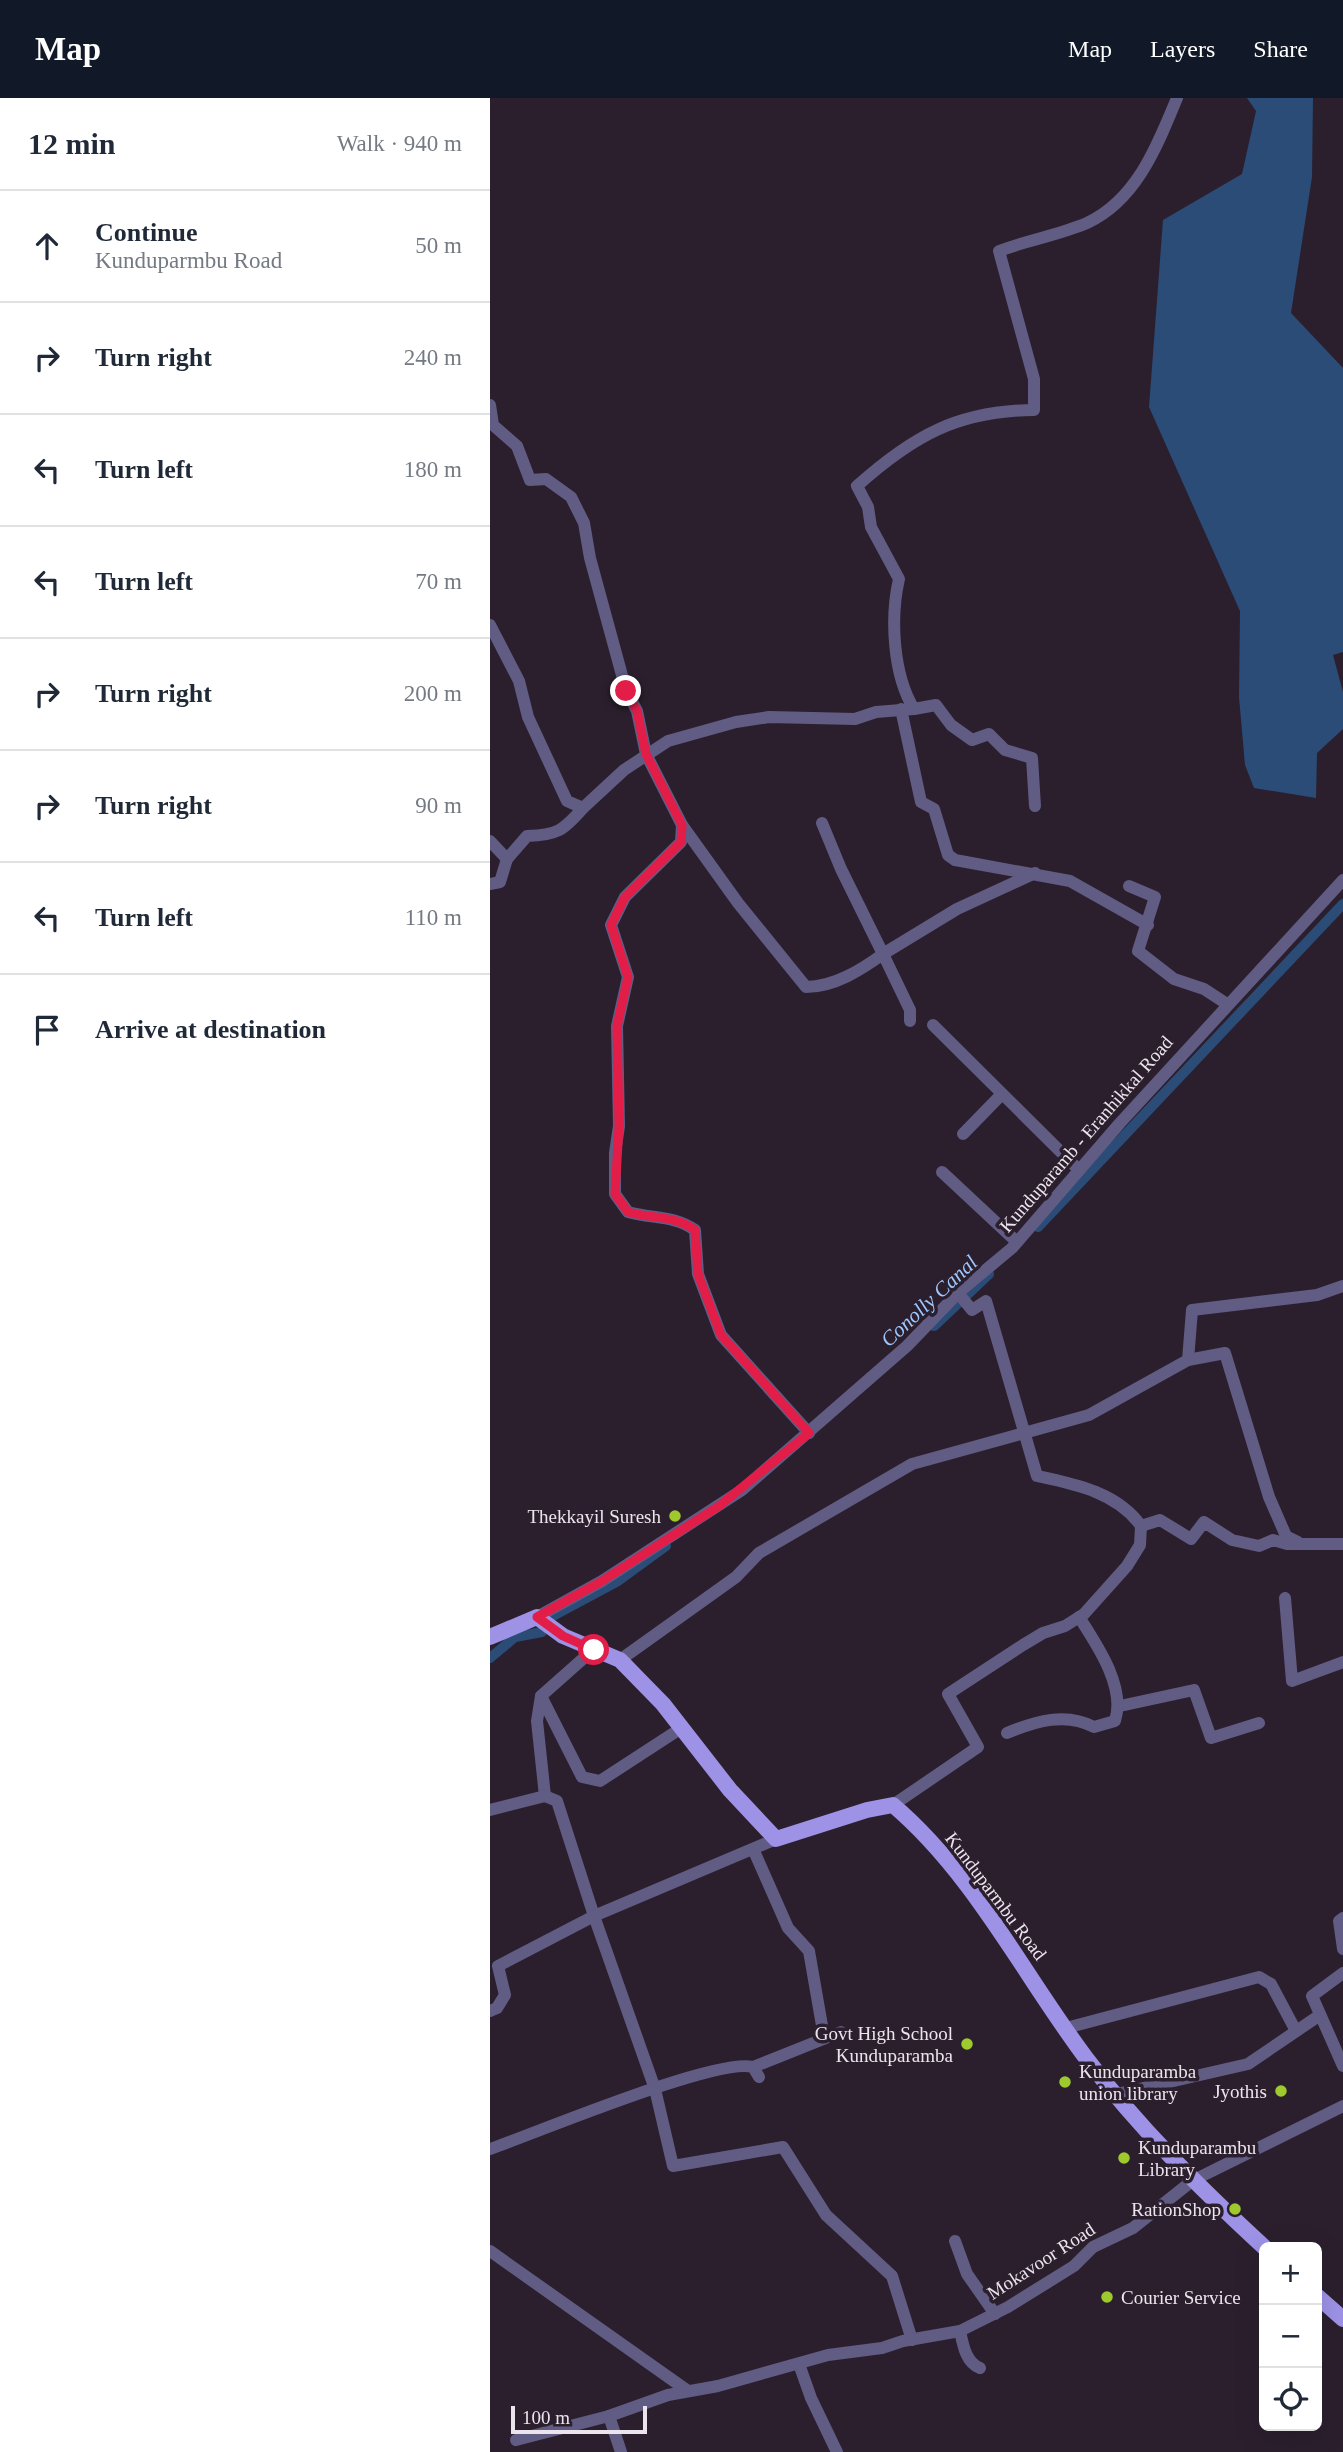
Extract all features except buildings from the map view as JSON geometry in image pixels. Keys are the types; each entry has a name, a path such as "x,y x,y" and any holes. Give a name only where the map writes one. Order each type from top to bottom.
{"main road":[{"path":"490,1637 543,1623 594,1650 620,1660 683,1727 730,1790 776,1839 867,1810 893,1805"},
{"name":"Kunduparmbu Road","path":"893,1805 949,1863 1066,2028 1117,2094 1192,2181 1259,2242"},
{"path":"1322,2300 1343,2319"}],"street":[{"path":"1148,925 1070,881 955,860 948,855 934,809 921,802 897,655 895,595 899,579 871,527 868,507 858,486 901,450 944,425 980,414 1034,410 1034,379 999,251 1089,222 1128,191 1151,158 1177,98"},
{"path":"490,405 492,425 517,446 521,464 530,480 546,479 571,497 584,523 590,558 626,691 637,711 646,754 682,825 738,903 806,987 817,987 860,971 957,909 1035,873"},
{"path":"490,625 515,672 528,717 567,801 583,808"},
{"path":"490,884 500,882 507,859 527,836 551,835 565,828 583,808 646,754 668,741 736,722 790,716 855,719 936,705 951,724 972,740 989,734 1005,750 1032,758 1035,806"},
{"path":"822,822 841,869 910,1010 910,1021"},
{"path":"682,825 681,842 625,897 611,925 628,977 617,1026 619,1126 615,1194 628,1212 654,1219 678,1218 695,1230 698,1274 721,1335 809,1433"},
{"path":"490,841 507,859"},
{"name":"Kunduparamb - Eranhikkal Road","path":"543,1623 602,1581 719,1506 809,1433 924,1330 959,1293 1017,1242 1227,1004 1343,880"},
{"path":"1129,886 1155,897 1138,951 1174,979 1204,989 1227,1004"},
{"path":"933,1025 1079,1170"},
{"path":"963,1134 1002,1094"},
{"path":"942,1172 1017,1242"},
{"path":"1188,1360 1192,1310 1317,1295 1343,1286"},
{"path":"893,1805 978,1747 948,1694 1023,1644 1079,1617 1128,1566 1140,1545 1141,1526 1135,1517 1093,1489 1037,1476 986,1301 972,1310 959,1293"},
{"path":"620,1660 736,1577 759,1553 912,1464 1089,1415 1188,1360 1225,1353 1269,1497 1286,1536 1302,1543"},
{"path":"1141,1526 1160,1520 1191,1539 1204,1522 1232,1540 1259,1546 1273,1540 1287,1544 1343,1544"},
{"path":"1285,1598 1292,1681 1343,1662"},
{"path":"1007,1733 1049,1719 1079,1719 1094,1727 1115,1721 1120,1706 1100,1651 1079,1617"},
{"path":"545,1796 537,1721 541,1696 594,1650"},
{"path":"1120,1706 1194,1690 1211,1738 1259,1723"},
{"path":"541,1696 582,1777 600,1781 683,1727"},
{"path":"490,1810 545,1796 558,1801 594,1916 655,2089 673,2166 783,2147 825,2215 892,2276 912,2340"},
{"path":"490,2011 497,2008 505,1995 498,1966 594,1916 754,1851 776,1839"},
{"path":"754,1851 788,1928 809,1951 824,2037"},
{"path":"1343,1918 1339,1921 1343,1949"},
{"path":"1343,1973 1312,1996 1343,2066"},
{"path":"1066,2028 1259,1977 1270,1984 1296,2031"},
{"path":"1117,2094 1248,2064 1320,2015"},
{"path":"490,2150 655,2089 724,2068 743,2064 756,2072 824,2037 841,2032"},
{"name":"Mokavoor Road","path":"516,2440 609,2416 668,2395 828,2355 882,2348 960,2331 995,2314 1074,2266 1093,2247 1133,2228 1192,2181 1343,2106"},
{"path":"955,2241 967,2274 995,2314"},
{"path":"490,2251 688,2391"},
{"path":"960,2331 967,2356 972,2365 980,2368"},
{"path":"799,2364 811,2398 837,2452"},
{"path":"609,2416 621,2452"}],"water":[{"path":"1247,98 1313,98 1312,177 1291,313 1343,368 1343,652 1333,655 1343,692 1343,729 1317,753 1316,798 1254,788 1245,765 1239,697 1240,611 1149,407 1163,220 1242,174 1256,111"}],"waterway":[{"name":"Conolly Canal","path":"1038,1227 1343,904"},
{"name":"Conolly Canal","path":"934,1326 989,1274"},
{"name":"Conolly Canal","path":"490,1658 515,1637 542,1632 547,1619 618,1581 666,1546"}],"place":[{"name":"Thekkayil Suresh","path":"675,1516"},
{"name":"Govt High School Kunduparamba","path":"967,2044"},
{"name":"Kunduparamba union library","path":"1065,2082"},
{"name":"Jyothis","path":"1281,2091"},
{"name":"Kunduparambu Library","path":"1124,2158"},
{"name":"RationShop","path":"1235,2209"},
{"name":"Courier Service","path":"1107,2297"}],"route":[{"path":"594,1650 563,1636 541,1623 537,1617 602,1581 719,1506 809,1433 721,1335 698,1274 695,1230 678,1218 654,1219 628,1212 615,1194 615,1153 619,1126 615,1063 617,1026 628,977 611,925 625,897 681,842 682,825 646,754 637,711 626,691"}]}
